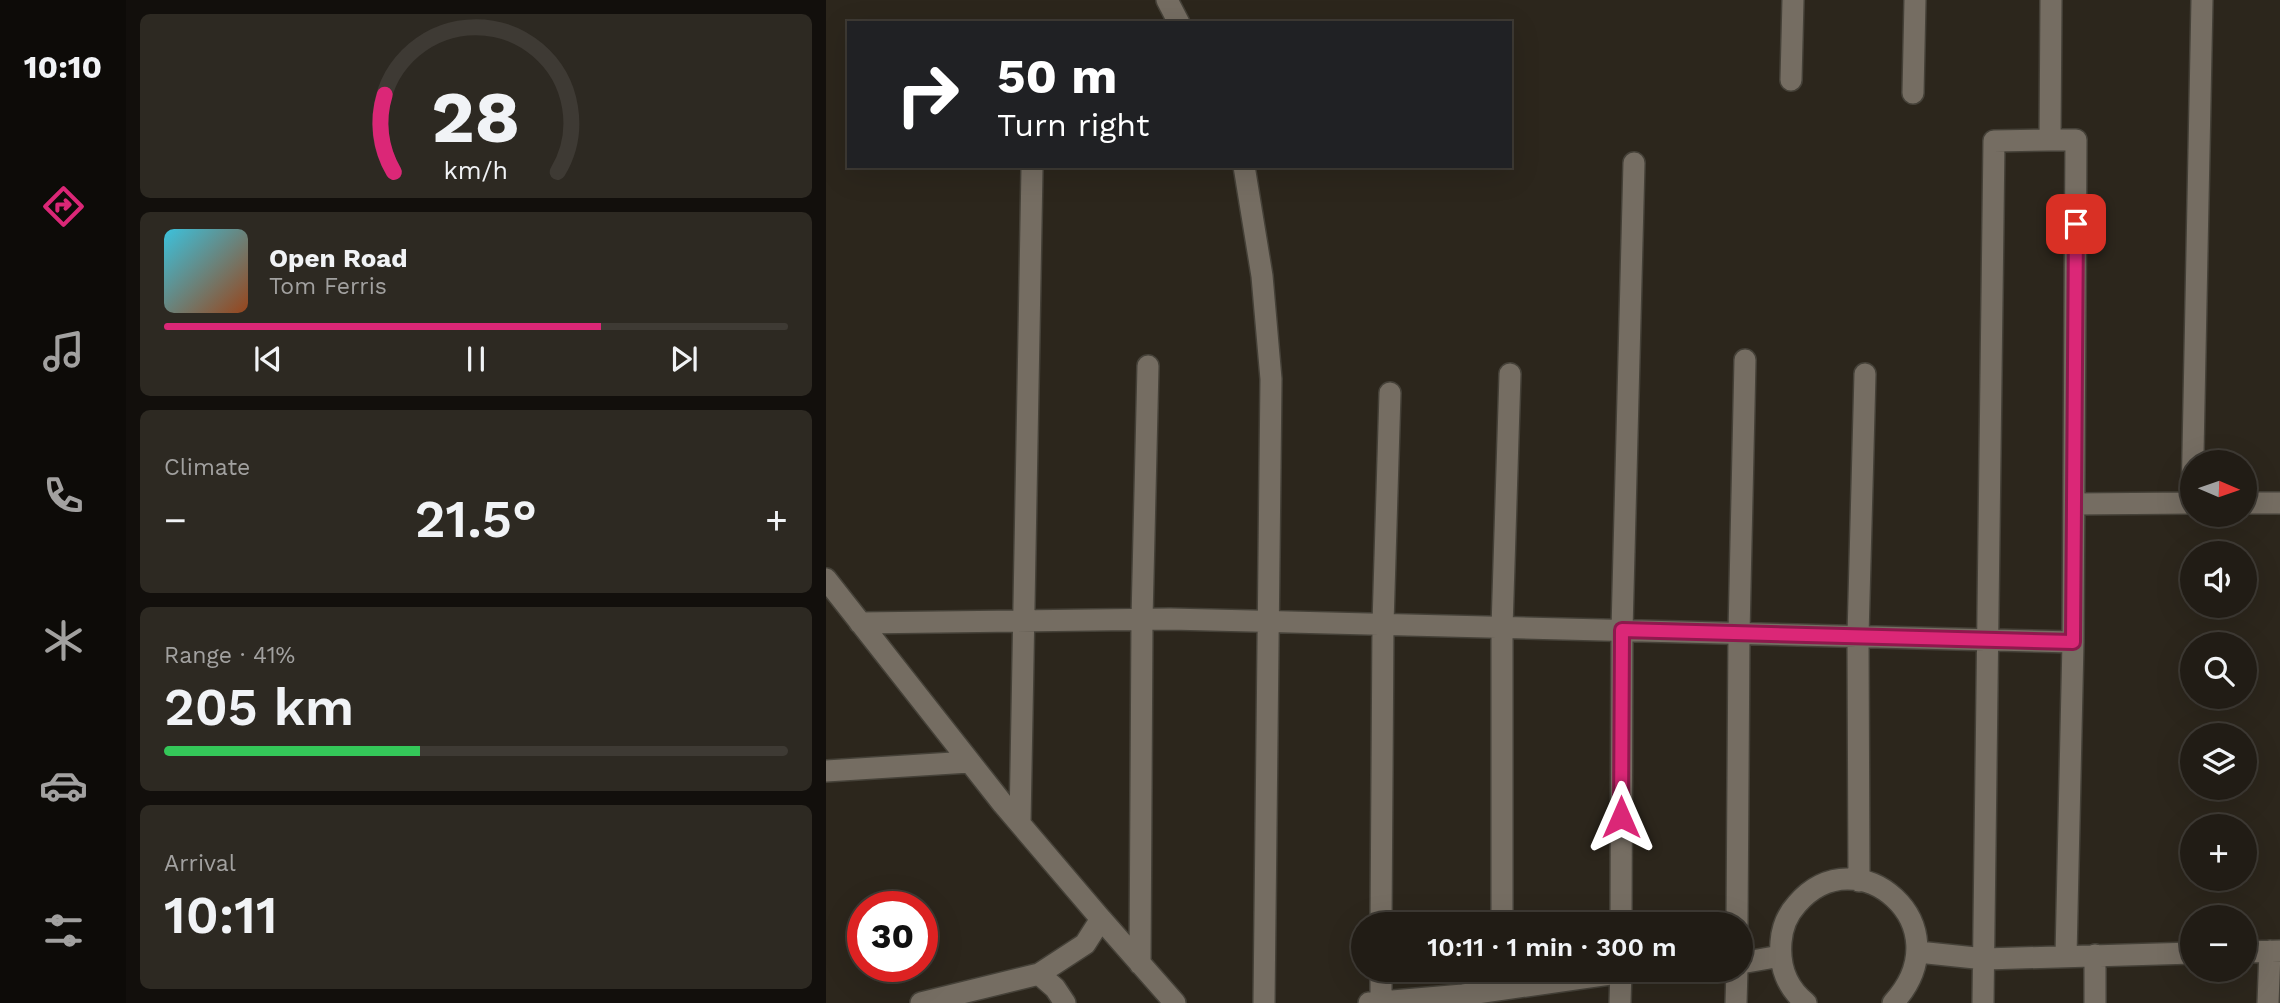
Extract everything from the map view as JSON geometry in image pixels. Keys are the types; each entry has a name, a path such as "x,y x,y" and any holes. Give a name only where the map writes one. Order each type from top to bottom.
{"street":[{"path":"1167,0 1178,21"},
{"path":"1791,80 1793,0"},
{"path":"1913,93 1915,0"},
{"path":"2050,140 2051,0"},
{"path":"2193,450 2202,0"},
{"path":"1983,1003 1994,141 2076,140 2073,642 2066,956"},
{"path":"1621,912 1622,630 1634,163"},
{"path":"1244,168 1262,276 1271,379 1266,621 1264,1003"},
{"path":"1020,823 1032,170"},
{"path":"1737,912 1745,360"},
{"path":"1140,964 1142,619 1148,366"},
{"path":"1502,912 1502,628 1510,374"},
{"path":"1859,881 1858,636 1865,374"},
{"path":"1381,912 1383,624 1390,393"},
{"path":"2074,504 2180,503"},
{"path":"2258,503 2280,503"},
{"path":"826,579 969,762 1175,1003"},
{"path":"860,623 1142,619 2073,642"},
{"path":"826,771 969,762"},
{"path":"1806,1003 1797,996 1785,977 1780,956 1781,933 1790,912 1805,894 1825,883 1847,879 1870,882 1890,893 1906,909 1915,929 1918,952 1914,972 1906,989 1893,1003"},
{"path":"921,1003 1039,974 1085,944 1101,919"},
{"path":"2257,952 2275,951 2268,1003"},
{"path":"1918,952 1985,959 2180,953"},
{"path":"2095,955 2095,1003"},
{"path":"1753,960 1780,956"},
{"path":"1039,974 1055,988 1065,1003"},
{"path":"1379,982 1375,1002 1463,995 1539,982"},
{"path":"1620,1003 1624,982"},
{"path":"1736,1003 1737,982"}],"route":[{"path":"1621,817 1622,630 2073,642 2076,224"}]}
